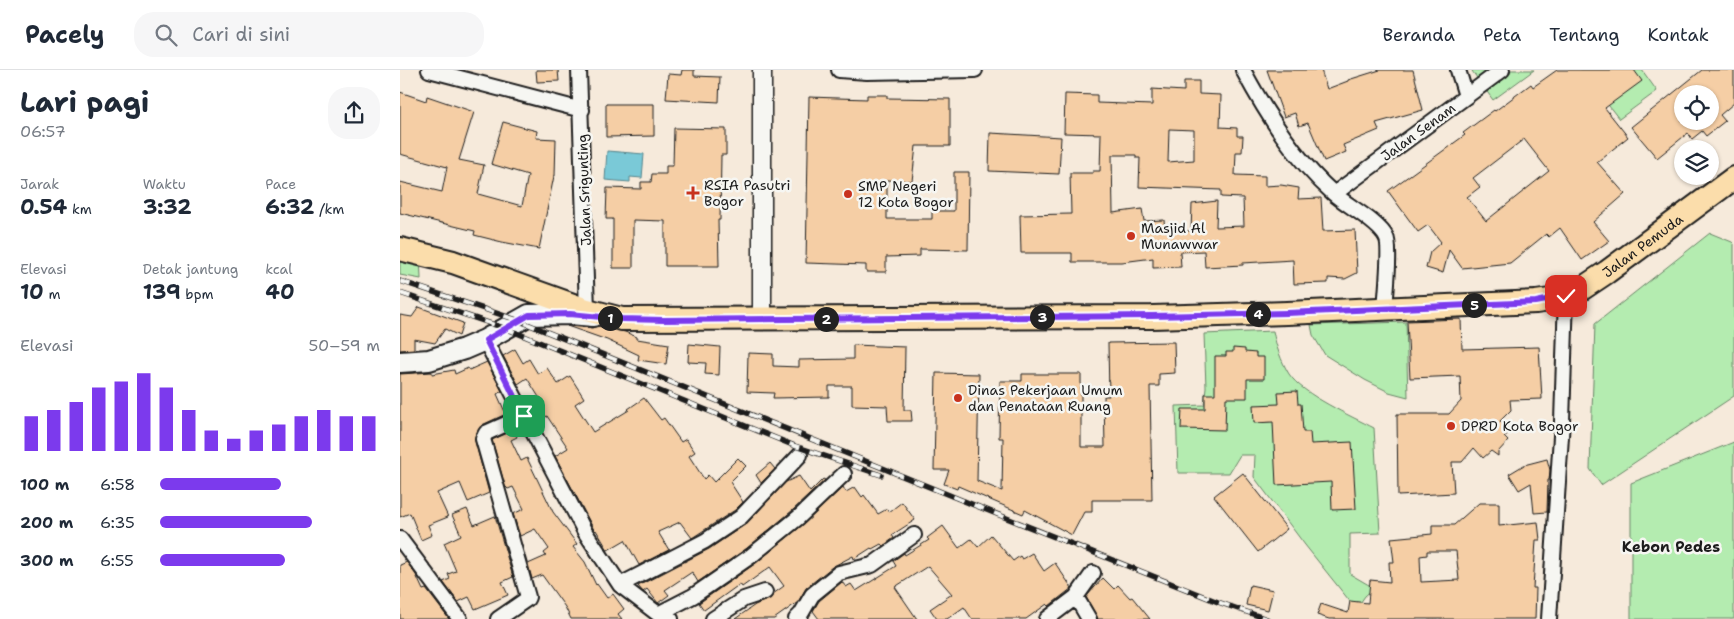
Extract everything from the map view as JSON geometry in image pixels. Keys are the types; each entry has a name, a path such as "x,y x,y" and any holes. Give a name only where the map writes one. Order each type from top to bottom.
{"main road":[{"name":"Jalan Pemuda","path":"400,249 453,262 586,310 622,319 1152,316 1536,302 1566,296 1580,290 1734,178"},
{"path":"520,285 529,294 531,305 529,315"},
{"path":"400,362 429,360 464,349 486,340 529,315 570,314 622,319"}],"street":[{"path":"429,70 582,110"},
{"name":"Jalan Srigunting","path":"579,70 582,110 586,310"},
{"path":"762,70 762,318"},
{"path":"839,70 867,72 975,70"},
{"path":"1243,70 1279,130 1306,167 1334,194 1376,226 1387,237 1389,253 1385,309"},
{"path":"1458,70 1466,96"},
{"name":"Jalan Senam","path":"1334,194 1502,70"},
{"path":"1549,619 1562,421 1566,296"},
{"path":"486,340 585,532 620,585 665,617 750,556 800,517 844,474"},
{"path":"498,619 528,597 483,439 486,433 524,416"},
{"path":"620,585 705,541 741,517 800,455"},
{"path":"796,619 812,595 839,573 872,564 914,535"},
{"path":"400,540 460,619"},
{"path":"1047,619 1076,597 1093,573"},
{"path":"713,619 744,599 765,592"},
{"path":"1076,597 1089,619"}],"green space":[{"path":"1473,70 1534,70 1493,100"},
{"path":"1581,70 1642,70 1657,91 1619,119"},
{"path":"1710,233 1734,244 1734,396 1601,485 1590,469 1595,324"},
{"path":"400,249 420,254 421,279 400,275"},
{"path":"1406,322 1408,397 1389,392 1365,380 1325,355 1313,335 1311,325"},
{"path":"1273,331 1277,348 1284,364 1296,382 1316,397 1374,428 1380,533 1350,534 1350,574 1374,588 1365,596 1356,609 1254,477 1255,455 1240,455 1229,473 1178,473 1176,406 1204,405 1206,387 1204,334"},
{"path":"1734,442 1734,619 1631,619 1631,483"}],"water":[{"path":"607,151 644,154 642,178 630,177 630,182 605,180"}],"building":[{"path":"536,70 558,70 559,81 537,82"},
{"path":"682,70 694,70 694,76 720,77 719,102 666,99 668,74 681,75"},
{"path":"1267,70 1321,70 1327,89 1380,70 1413,70 1423,110 1376,123 1379,130 1343,145 1346,152 1324,161 1308,123 1299,126 1295,113 1284,117"},
{"path":"1557,70 1634,70 1642,81 1605,108 1628,137 1597,162 1625,194 1593,222 1609,241 1582,260 1560,228 1549,237 1546,234 1510,263 1462,268 1449,250 1443,273 1426,268 1430,252 1441,242 1428,225 1418,232 1388,191 1465,135 1463,133 1494,110 1531,84 1533,87","holes":["1524,139 1549,171 1486,221 1467,197 1480,187 1473,178"]},
{"path":"1702,70 1734,70 1734,103 1720,115 1725,121 1719,126 1719,85 1683,85"},
{"path":"1184,81 1199,81 1199,94 1221,95 1220,127 1237,128 1237,136 1243,136 1242,152 1236,152 1235,175 1265,176 1265,186 1281,185 1299,188 1298,199 1321,198 1323,231 1355,230 1357,273 1345,279 1328,278 1328,283 1294,284 1293,260 1205,267 1204,251 1180,252 1181,267 1153,268 1153,258 1122,262 1072,262 1072,253 1021,253 1020,215 1071,214 1070,173 1093,173 1093,171 1100,171 1101,134 1064,133 1065,94 1097,95 1097,103 1152,105 1152,89 1184,91","holes":["1169,129 1194,130 1194,160 1168,162","1112,155 1136,155 1136,158 1140,158 1139,187 1221,190 1221,197 1243,198 1244,226 1216,227 1217,201 1192,204 1191,231 1165,231 1164,220 1144,221 1142,209 1113,213"]},
{"path":"400,92 426,101 427,96 474,112 459,160 484,165 478,194 522,206 528,175 491,164 503,122 537,131 536,138 556,139 555,176 539,249 474,235 475,231 400,213 400,182 442,192 447,167 400,154"},
{"path":"1674,92 1674,130 1714,130 1706,136 1702,131 1692,139 1688,133 1679,140 1674,140 1674,144 1657,158 1631,127"},
{"path":"867,95 887,95 887,98 950,99 950,146 916,146 912,181 887,180 887,219 932,219 932,211 954,211 954,172 969,172 968,250 920,249 920,256 886,257 886,272 866,272 866,265 806,263 809,97 867,99"},
{"path":"606,104 654,104 654,136 606,137"},
{"path":"674,128 726,129 726,155 721,155 720,220 718,220 719,266 665,266 665,221 633,220 633,268 613,268 613,219 606,219 607,188 641,189 641,182 651,182 652,174 666,174 666,166 673,166"},
{"path":"990,133 1061,137 1059,174 989,171"},
{"path":"419,307 463,323 459,336 445,329 435,343 414,339 414,349 400,350 400,315 412,317"},
{"name":"DPRD Kota Bogor","path":"1461,319 1462,349 1539,347 1542,399 1510,400 1511,410 1500,421 1511,431 1504,437 1508,441 1498,452 1498,456 1491,451 1483,458 1474,448 1462,462 1452,462 1454,493 1398,496 1397,414 1449,414 1461,401 1460,376 1410,378 1407,321"},
{"path":"567,326 592,328 598,326 625,332 637,337 637,339 669,344 666,364 638,360 639,355 607,340"},
{"path":"1174,342 1175,373 1159,374 1159,386 1150,386 1152,500 1092,500 1092,512 1084,512 1072,535 1025,510 1023,514 958,486 957,489 944,484 949,470 934,470 936,373 979,374 977,481 1002,491 1003,438 999,438 1000,381 1022,381 1022,374 1081,374 1081,447 1105,447 1104,396 1109,396 1108,343"},
{"path":"689,344 720,347 719,375 705,374 706,363 688,362"},
{"path":"853,345 905,347 904,410 911,410 912,421 888,421 887,406 852,405 852,386 829,386 829,397 773,398 774,393 747,392 748,353 773,354 773,366 799,367 799,360 853,359"},
{"path":"1233,348 1245,349 1245,352 1256,353 1256,357 1264,357 1264,379 1247,379 1247,398 1226,398 1225,430 1181,429 1182,409 1205,409 1205,394 1215,394 1215,356 1226,356 1226,352 1233,352"},
{"path":"515,349 523,363 529,359 538,374 547,368 558,384 570,376 584,398 575,404 593,432 629,410 644,398 661,420 664,418 681,442 686,439 695,452 689,456 704,479 708,475 714,482 738,458 746,466 730,482 743,502 735,510 692,538 680,522 658,532 669,550 639,565 625,540 608,550 593,528 555,456 568,448 547,416 540,420 532,408 542,402 527,378 518,384 503,356"},
{"path":"487,362 502,391 497,394 506,414 482,425 475,436 489,493 468,502 460,483 437,493 448,517 428,525 432,535 421,540 410,513 400,517 400,374 432,372 432,374 454,370 455,374"},
{"path":"1297,391 1298,404 1301,404 1303,432 1310,432 1311,444 1352,442 1356,509 1332,510 1331,482 1276,485 1273,422 1254,423 1253,405 1279,404 1278,392"},
{"path":"514,430 517,437 511,440 521,461 527,458 553,512 577,544 573,547 585,562 596,585 607,598 613,594 624,609 618,614 622,619 571,619 565,607 542,575 532,579 528,564 546,556 544,553 549,549 535,529 520,536 513,514 524,509 513,487 508,489 505,486 492,440"},
{"path":"1547,459 1550,470 1547,512 1534,513 1531,483 1519,490 1509,474 1524,465"},
{"path":"770,463 775,469 761,483 756,475"},
{"path":"1243,473 1287,529 1258,552 1214,496"},
{"path":"799,476 810,492 823,479 825,480 793,510 746,549 698,582 692,572 665,590 669,595 658,603 647,589 643,592 638,586 709,549 746,524 786,482"},
{"path":"843,487 846,492 855,487 862,497 864,495 878,514 887,509 889,512 902,502 915,520 892,535 894,538 883,546 881,544 871,548 854,559 853,556 832,567 806,588 798,602 774,619 735,619 755,605 771,598 773,594 784,586 770,567 742,587 740,584 704,610 699,603 756,563 805,523"},
{"path":"1479,503 1499,503 1499,526 1538,522 1540,540 1536,540 1533,588 1536,588 1535,619 1329,619 1317,615 1321,604 1348,613 1350,601 1368,603 1370,580 1390,582 1389,562 1394,562 1391,538 1432,534 1432,525 1454,525","holes":["1427,551 1456,551 1459,580 1421,582 1420,556 1427,555"]},
{"path":"467,509 474,525 495,516 513,577 502,582 508,595 475,609 469,597 458,602 443,582 450,579 448,574 456,571 444,543 461,535 452,515"},
{"path":"943,526 959,548 971,539 978,547 991,535 1013,561 1020,556 1022,559 1032,553 1044,571 1055,563 1072,588 1049,606 1047,604 1026,619 972,619 964,607 947,619 937,619 930,609 952,594 928,566 895,587 917,619 819,619 813,611 819,601 842,582 846,587 851,584 856,591 896,566 893,561 929,540 927,538"},
{"path":"407,562 423,590 426,589 449,619 400,619 400,565"},
{"path":"1103,578 1114,589 1118,585 1130,598 1132,597 1150,619 1098,619 1086,597"},
{"path":"1250,585 1273,590 1268,610 1246,605"}],"railway":[{"path":"400,281 520,321 969,503 1218,602 1267,619"},
{"path":"400,293 507,329 795,446 881,475"}],"place":[{"name":"RSIA Pasutri Bogor","path":"693,193"},
{"name":"SMP Negeri 12 Kota Bogor","path":"848,194"},
{"name":"Masjid Al Munawwar","path":"1131,236"},
{"name":"Dinas Pekerjaan Umum dan Penataan Ruang","path":"958,398"},
{"name":"DPRD Kota Bogor","path":"1451,426"}],"district":[{"name":"Kebon Pedes","path":"1671,547"}],"route":[{"path":"524,416 486,340 529,315 570,314 622,319 663,320 1152,316 1287,313 1536,302 1566,296"}]}
